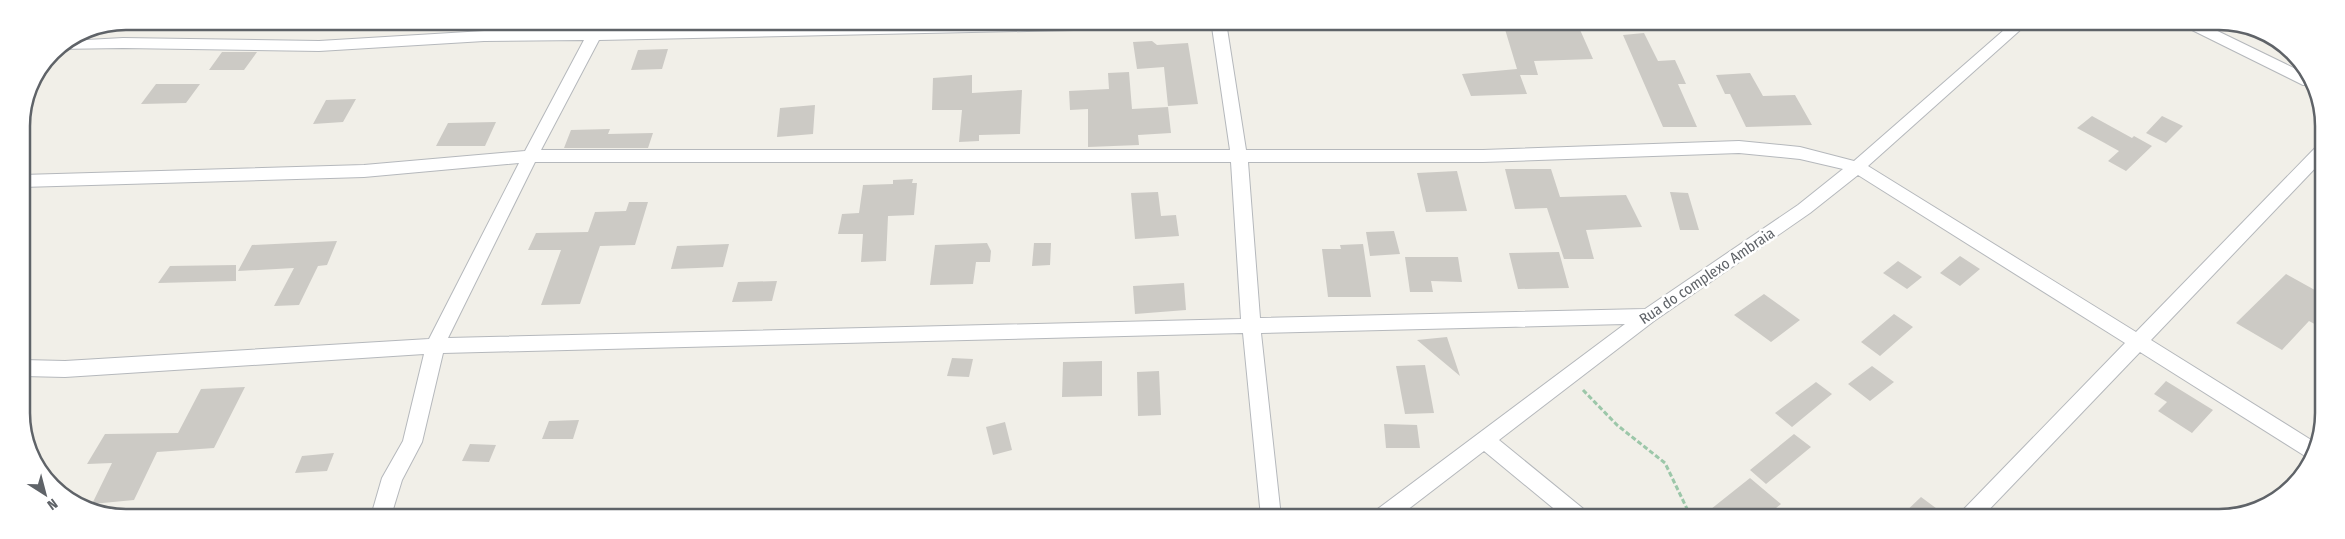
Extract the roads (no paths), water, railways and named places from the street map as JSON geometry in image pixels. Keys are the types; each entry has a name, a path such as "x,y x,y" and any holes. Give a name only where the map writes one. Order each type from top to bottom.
{"street":[{"path":"74,45 123,43 319,46 568,30"},
{"path":"383,509 392,478 412,442 435,346 595,30"},
{"path":"1220,30 1239,156 1251,326 1271,509"},
{"name":"Rua do complexo Ambraia","path":"1392,509 1648,316 1804,210 1857,167 2012,30"},
{"path":"2203,30 2302,78"},
{"path":"30,181 364,171 530,156 1483,156 1739,147 1800,153 1857,167 2309,448"},
{"path":"1976,509 2315,158"},
{"path":"30,368 65,369 435,346 1648,316"},
{"path":"1484,439 1569,509"}]}
